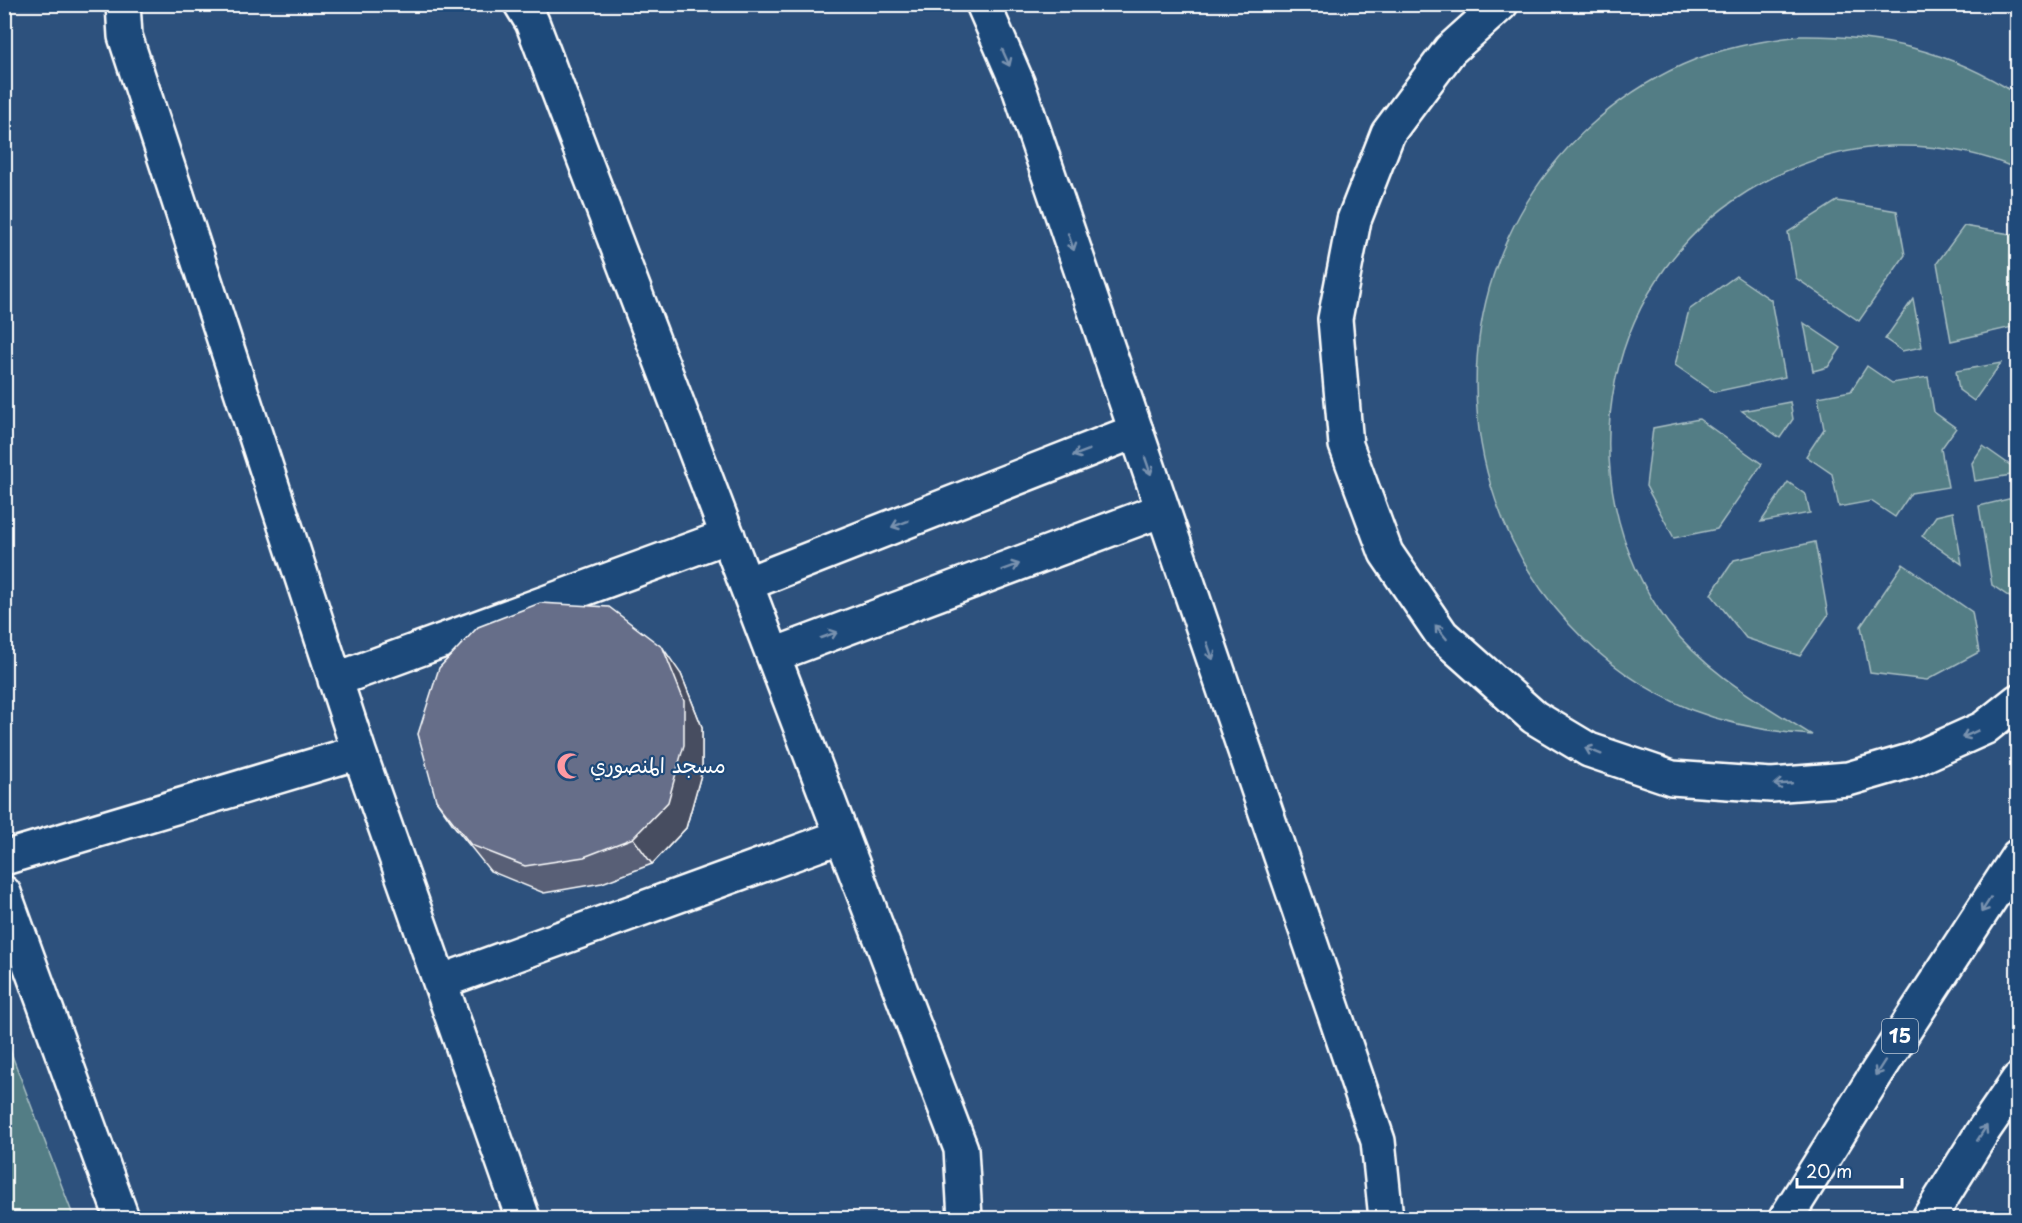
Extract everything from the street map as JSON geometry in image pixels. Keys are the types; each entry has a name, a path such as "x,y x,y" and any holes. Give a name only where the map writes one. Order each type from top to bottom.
{"main road":[{"path":"123,4 125,36 358,752 523,1218"},
{"path":"521,4 532,22 961,1149 965,1218"},
{"path":"982,4 1017,82 1378,1141 1386,1218"},
{"path":"1501,4 1450,50 1388,133 1354,220 1335,319 1346,446 1386,553 1442,635 1534,717 1589,750 1672,778 1770,785 1848,779 1913,760 1984,728 2018,701"},
{"path":"746,584 1136,431"},
{"path":"774,655 1162,510"},
{"path":"335,680 728,536"},
{"path":"4,858 358,752"},
{"path":"440,982 842,836"},
{"name":"15","path":"1786,1218 1878,1071 2018,856"},
{"path":"4,893 122,1218"},
{"path":"1929,1218 2018,1080"}],"green space":[{"path":"1800,36 1859,38 1914,48 1966,67 2018,95 2017,169 1956,150 1907,146 1874,147 1824,157 1777,175 1708,221 1665,268 1634,322 1615,381 1609,443 1615,505 1635,566 1668,623 1699,657 1735,685 1812,735 1751,727 1692,710 1625,673 1570,624 1526,566 1496,501 1479,430 1477,357 1490,285 1520,214 1535,190 1569,146 1610,109 1633,92 1682,65 1740,46"},
{"path":"1837,201 1897,211 1905,255 1859,321 1796,278 1788,232"},
{"path":"1964,226 2016,235 2017,326 1951,341 1937,263"},
{"path":"1736,276 1771,300 1785,377 1714,392 1675,365 1689,310"},
{"path":"1913,299 1922,347 1902,351 1885,339"},
{"path":"1804,323 1841,348 1828,367 1813,371"},
{"path":"2001,363 1974,401 1959,390 1956,371"},
{"path":"1867,366 1892,383 1928,377 1934,412 1956,428 1941,449 1948,487 1911,493 1895,517 1871,501 1839,507 1832,474 1806,456 1824,429 1818,397 1851,391"},
{"path":"1790,402 1793,419 1780,438 1742,411"},
{"path":"1699,419 1762,464 1717,529 1674,538 1646,486 1653,428"},
{"path":"1983,446 2017,470 2017,474 1975,481 1972,463"},
{"path":"1788,482 1806,495 1810,513 1761,522"},
{"path":"2018,497 2017,602 1992,585 1979,506"},
{"path":"1953,512 1962,564 1922,536 1936,516"},
{"path":"1815,542 1828,615 1800,656 1746,638 1711,594 1734,560"},
{"path":"1903,564 1972,612 1979,652 1927,680 1870,673 1861,626"},
{"path":"5,1037 74,1218 5,1218"}],"building":[{"name":"مسجد المنصوري","path":"540,603 609,607 663,648 684,701 684,745 668,802 633,838 584,857 525,866 471,845 436,800 418,734 439,668 478,627"}],"place":[{"name":"مسجد المنصوري","path":"570,766"}]}
